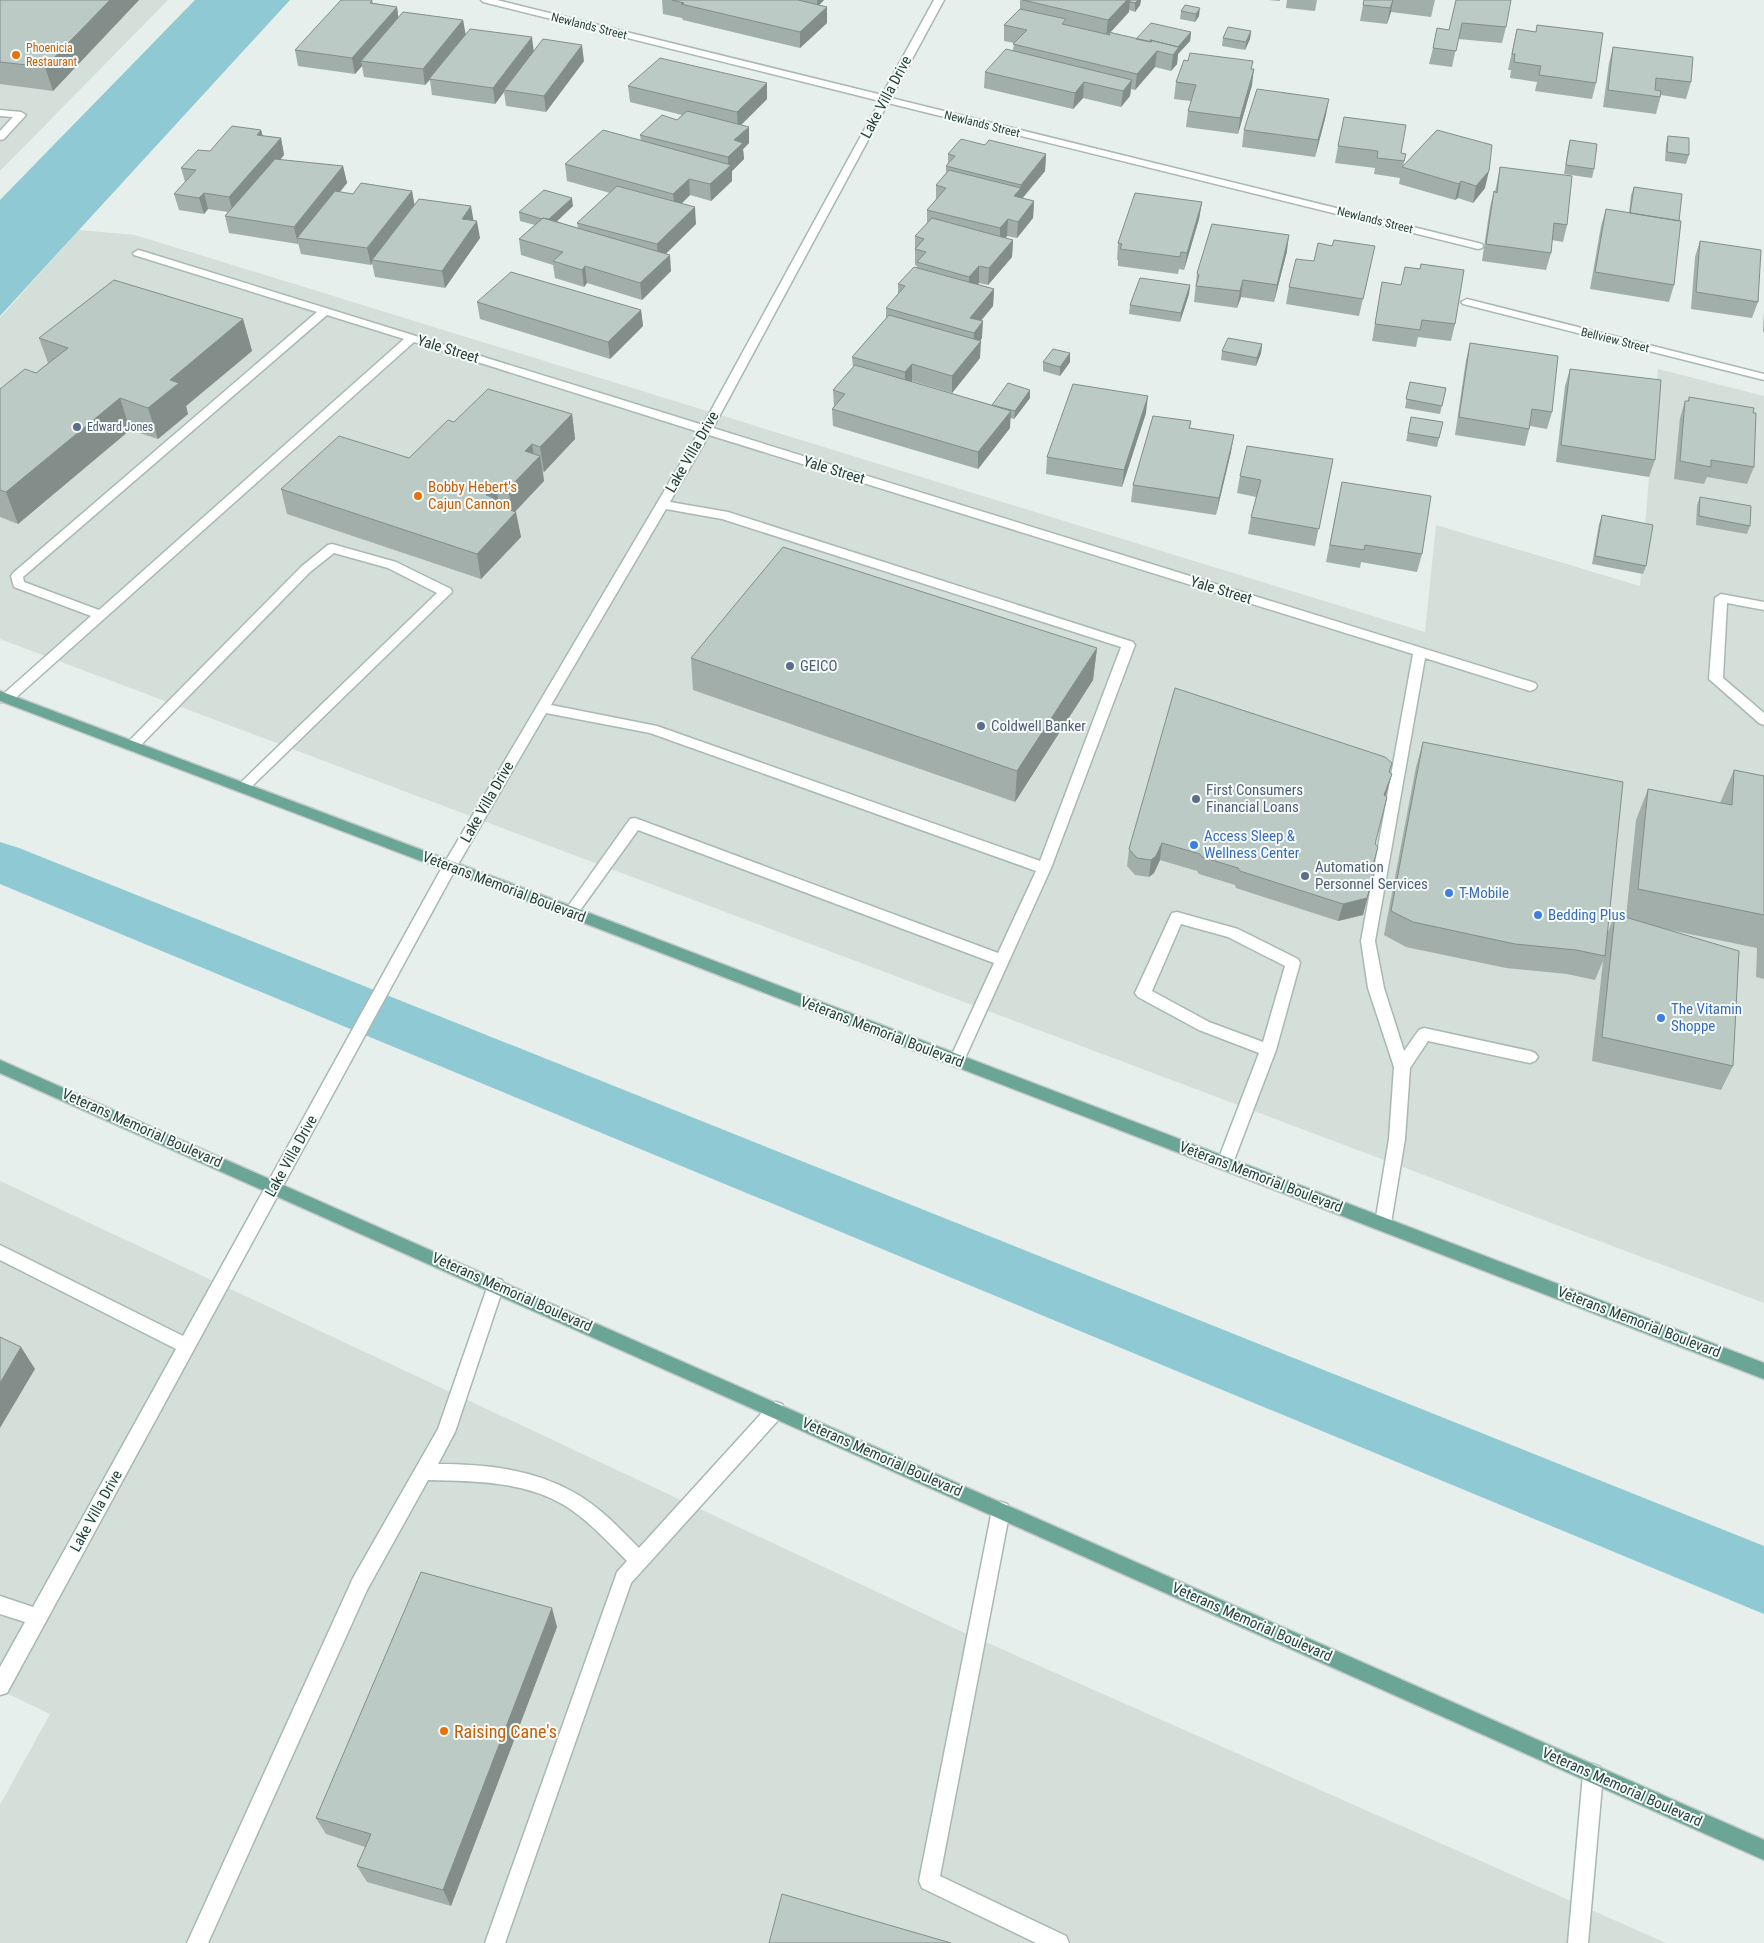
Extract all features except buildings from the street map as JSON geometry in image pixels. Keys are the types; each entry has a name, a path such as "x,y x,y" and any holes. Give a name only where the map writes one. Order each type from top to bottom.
{"main road":[{"name":"Veterans Memorial Boulevard","path":"3,698 571,912 1764,1371"},
{"name":"Veterans Memorial Boulevard","path":"0,1066 496,1284 1764,1850"}],"street":[{"name":"Newlands Street","path":"486,0 1478,246"},
{"name":"Lake Villa Drive","path":"0,1686 36,1617 188,1346 450,866 706,430 938,0"},
{"path":"0,113 21,115 0,138"},
{"name":"Yale Street","path":"138,253 1530,686"},
{"name":"Bellview Street","path":"1467,302 1764,377"},
{"path":"101,615 18,584 17,576 325,311"},
{"path":"3,698 101,615 412,338"},
{"path":"662,505 724,515 1128,645 1044,868 957,1061"},
{"path":"132,746 306,569 332,548 392,565 446,592 242,788"},
{"path":"1764,606 1721,598 1716,679 1764,720"},
{"path":"1383,1223 1398,1139 1402,1068 1376,988 1368,942 1420,652"},
{"path":"543,708 652,728 1044,868"},
{"path":"571,912 635,823 1002,960"},
{"path":"1225,1164 1268,1050 1293,963 1233,933 1178,916 1143,993 1204,1026 1268,1050"},
{"path":"1402,1068 1424,1034 1530,1057"},
{"path":"0,1252 188,1346"},
{"path":"197,1943 360,1584 446,1432 496,1284"},
{"path":"495,1943 624,1578 776,1410"},
{"path":"423,1472 460,1472 512,1477 554,1490 586,1510 640,1561"},
{"path":"1001,1510 929,1881 1059,1943"},
{"path":"0,1605 36,1617"},
{"path":"1578,1943 1593,1774"}],"shaded area":[{"path":"0,0 168,0 0,171"},
{"path":"79,230 135,235 1425,632 1436,525 1640,586 1658,369 1764,396 1764,1303 0,639 0,318"},
{"path":"0,1181 954,1628 1666,1943 0,1943 0,1805 50,1714 0,1690"}],"water":[{"path":"195,0 290,0 0,316 0,200"}],"waterway":[{"path":"0,862 1764,1580"}],"place":[{"name":"Phoenicia Restaurant","path":"16,55"},
{"name":"Edward Jones","path":"77,427"},
{"name":"Bobby Hebert's Cajun Cannon","path":"418,496"},
{"name":"GEICO","path":"790,666"},
{"name":"Coldwell Banker","path":"981,726"},
{"name":"First Consumers Financial Loans","path":"1196,799"},
{"name":"Access Sleep & Wellness Center","path":"1194,845"},
{"name":"Automation Personnel Services","path":"1305,876"},
{"name":"T-Mobile","path":"1449,893"},
{"name":"Bedding Plus","path":"1538,915"},
{"name":"The Vitamin Shoppe","path":"1661,1018"},
{"name":"Raising Cane's","path":"444,1731"}]}
